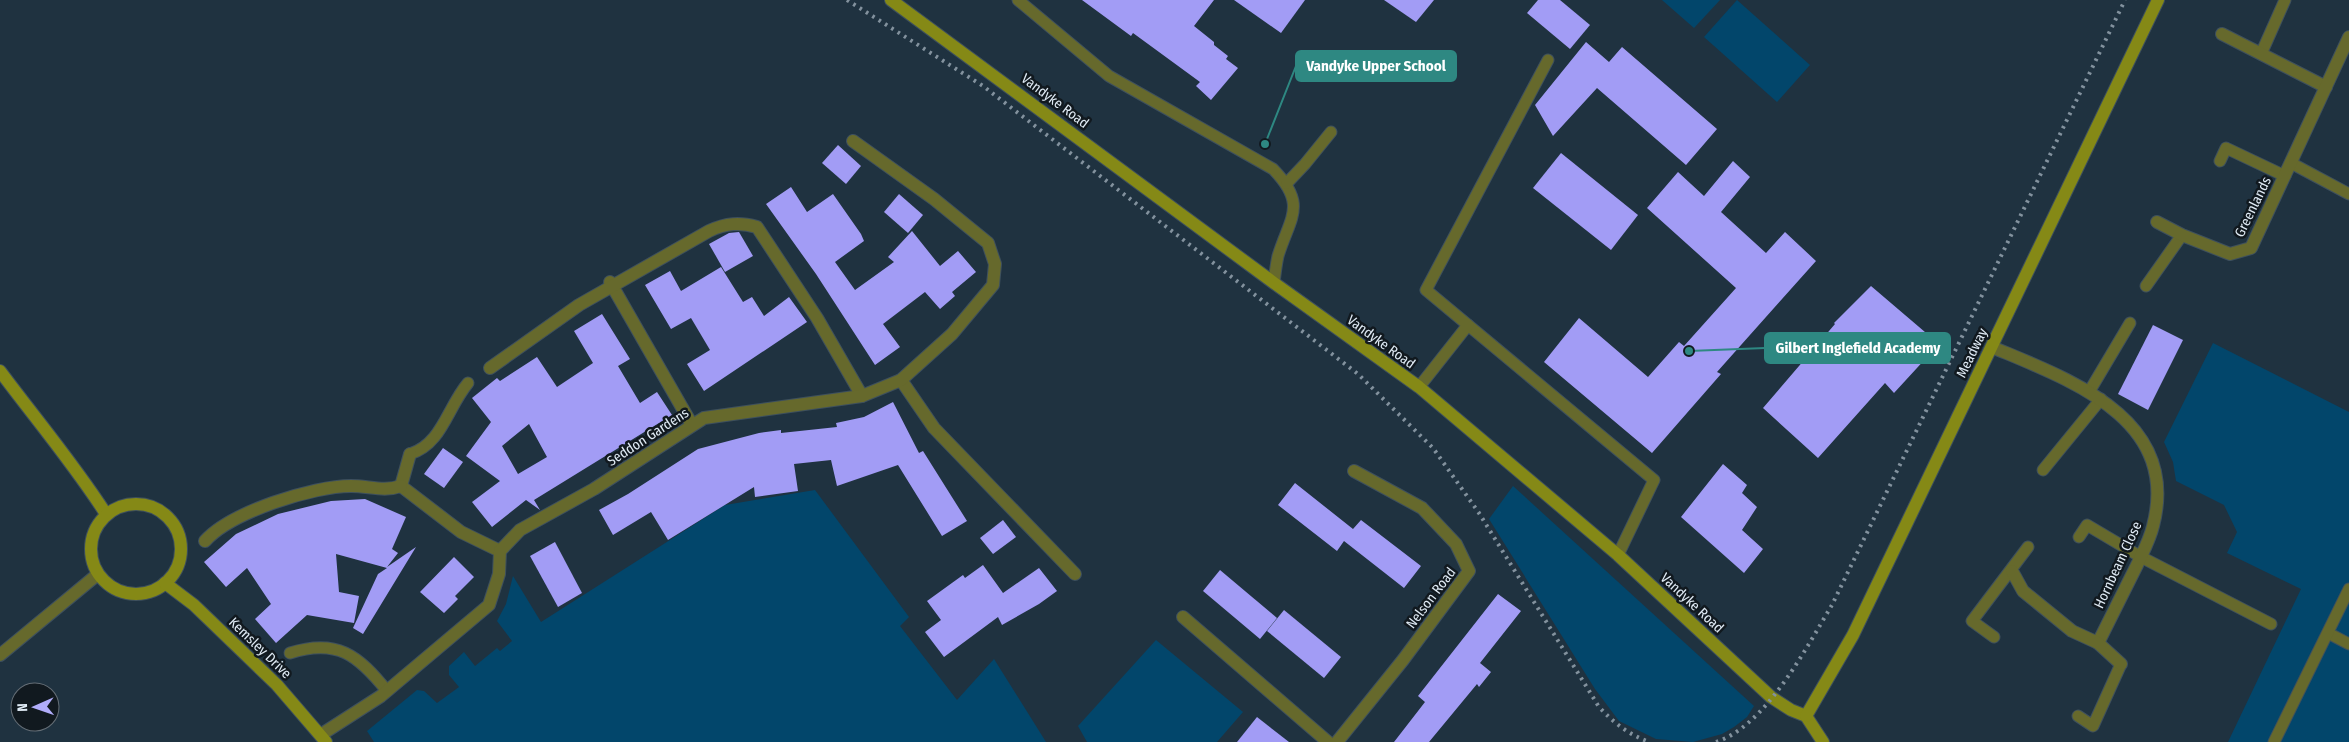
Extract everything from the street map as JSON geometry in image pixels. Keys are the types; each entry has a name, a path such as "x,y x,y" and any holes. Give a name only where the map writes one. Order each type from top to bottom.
{"street":[{"name":"Vandyke Road","path":"891,0 1274,283 1419,387 1618,555 1771,697 1791,710 1806,716"},
{"name":"Meadway","path":"1806,716 1853,635 2158,0"},
{"path":"2222,34 2326,87"},
{"name":"Greenlands","path":"2157,222 2182,235 2230,254 2251,248 2349,38"},
{"name":"Seddon Gardens","path":"500,552 520,530 594,489 704,418 862,396 901,380 952,334 994,284 995,264 988,243 934,199 853,141"},
{"path":"490,368 612,284 724,224 745,223 757,227 817,318 862,396"},
{"path":"612,284 692,425"},
{"name":"Hornbeam Close","path":"1992,347 2101,399 2136,430 2150,452 2158,482 2157,510 2153,529 2098,643"},
{"path":"0,371 60,452 85,481 106,514"},
{"path":"901,380 934,428 1075,574"},
{"path":"401,486 410,454"},
{"name":"Nelson Road","path":"1337,742 1403,660 1469,572 1456,544 1422,508 1354,471"},
{"path":"205,541 215,530 241,517 308,492 351,486 390,490 401,486"},
{"path":"324,738 387,691 489,606 499,574 500,552 461,532 401,486"},
{"path":"139,503 150,506 170,519 176,529 181,552 173,574 165,583 155,589 132,594 110,586 98,574 91,557 90,545 98,523 106,514 116,508 139,503"},
{"path":"2012,571 2023,591 2072,631 2098,643 2121,664"},
{"path":"0,655 98,574"},
{"name":"Kemsley Drive","path":"165,583 194,605 277,685 324,738"},
{"path":"1183,617 1328,742"},
{"path":"1806,716 1823,742"}],"lane":[{"path":"1018,0 1109,76 1273,169 1287,183 1295,206 1290,229 1278,257 1274,283"},
{"path":"2261,54 2285,0"},
{"path":"1548,60 1426,290 1654,480 1618,555"},
{"path":"1287,183 1331,132"},
{"path":"2220,160 2226,148 2285,176"},
{"path":"2291,163 2349,194"},
{"path":"2146,286 2182,235"},
{"path":"2089,392 2130,323"},
{"path":"1419,387 1468,325"},
{"path":"410,454 423,450 437,434 456,397 468,383"},
{"path":"2043,470 2101,399"},
{"path":"2080,537 2087,525 2141,557 2271,624"},
{"path":"1994,637 1972,621 2012,571 2028,547"},
{"path":"2274,742 2349,589"},
{"path":"2328,633 2349,644"},
{"path":"290,653 320,646 341,650 359,659 387,691"},
{"path":"2078,716 2092,726 2121,664"}],"shaded area":[{"path":"1662,0 1720,0 1694,28"},
{"path":"1737,0 1810,65 1777,102 1704,37"},
{"path":"2213,343 2349,412 2349,742 2228,742 2301,589 2227,553 2237,532 2224,505 2176,481 2173,462 2164,442"},
{"path":"1513,486 1754,706 1747,717 1722,734 1693,742 1656,739 1619,721 1595,689 1489,519"},
{"path":"815,490 909,617 900,626 957,700 994,659 1046,742 374,742 367,731 417,690 424,691 437,703 459,687 449,675 449,666 464,652 475,666 497,648 500,651 512,641 497,621 506,604 513,576 541,622 725,505"},
{"path":"1156,640 1243,712 1217,742 1087,742 1078,726"}],"building":[{"path":"1082,0 1214,0 1194,26 1214,42 1214,45 1228,56 1226,59 1238,68 1211,100 1196,86 1200,82 1133,33 1131,36"},
{"path":"1234,0 1305,0 1281,33"},
{"path":"1384,0 1434,0 1416,22"},
{"path":"1538,0 1560,0 1590,25 1570,49 1527,13"},
{"path":"1586,42 1609,62 1622,47 1717,129 1686,165 1597,88 1553,136 1535,105"},
{"path":"838,145 861,166 846,184 822,163"},
{"path":"1561,153 1638,215 1611,250 1533,188"},
{"path":"1733,161 1750,177 1721,212 1766,253 1785,232 1816,261 1717,372 1721,374 1652,453 1544,362 1579,318 1648,377 1679,342 1684,346 1736,288 1647,208 1678,172 1704,196"},
{"path":"791,187 807,212 833,194 861,234 864,241 835,262 855,290 894,262 888,257 912,231 940,266 958,251 976,272 952,292 955,296 940,309 925,292 883,324 900,347 875,365 816,274 766,204"},
{"path":"899,194 923,215 908,233 884,212"},
{"path":"739,232 753,256 725,272 709,244 729,233"},
{"path":"721,267 743,302 752,297 764,316 789,297 807,322 704,391 687,364 710,350 691,318 671,329 645,285 670,271 681,291"},
{"path":"1871,286 1939,344 1894,393 1885,383 1818,458 1763,408 1834,323"},
{"path":"602,314 630,359 618,366 640,403 657,392 672,415 534,500 540,510 526,500 492,527 472,502 500,481 466,456 491,422 472,398 497,378 500,381 537,357 557,387 593,363 574,331","holes":["529,424 547,457 518,474 502,446"]},
{"path":"2153,325 2183,340 2148,410 2118,394"},
{"path":"893,402 919,453 923,451 967,521 942,536 898,465 837,486 831,460 794,464 798,491 755,497 754,487 668,540 651,512 613,535 599,510 628,494 698,449 759,433 781,430 781,433 837,427 836,423 864,417"},
{"path":"443,448 463,462 444,488 424,474"},
{"path":"1723,464 1747,485 1742,493 1757,507 1742,530 1763,549 1744,573 1681,517"},
{"path":"1295,483 1353,529 1361,520 1421,566 1404,588 1344,541 1337,551 1278,505"},
{"path":"365,499 406,517 392,549 398,553 387,567 416,547 363,634 353,628 378,574 387,568 336,554 339,592 359,596 354,623 307,615 276,643 255,619 271,604 247,568 226,587 204,562 236,534 278,514 331,501"},
{"path":"1003,520 1016,537 993,554 980,538"},
{"path":"555,542 582,593 558,607 530,556"},
{"path":"454,557 474,577 455,596 458,599 444,613 420,592"},
{"path":"983,565 1003,593 1039,568 1057,591 1039,604 1002,625 998,617 944,657 925,632 941,620 927,601 963,575 965,578"},
{"path":"1220,570 1277,618 1260,639 1203,591"},
{"path":"1498,594 1521,611 1480,663 1491,672 1479,687 1477,684 1429,742 1394,742 1425,702 1418,696"},
{"path":"1284,610 1341,657 1324,678 1267,631"},
{"path":"1257,717 1289,742 1237,742"}],"railway":[{"path":"847,0 983,86 1358,374 1433,448 1479,513 1599,707 1622,728 1649,742"},
{"path":"1716,742 1734,733 1752,720 1768,703 1797,663 1832,605 2125,0"}],"place":[{"name":"Vandyke Upper School","path":"1265,144"},
{"name":"Gilbert Inglefield Academy","path":"1689,351"}]}
